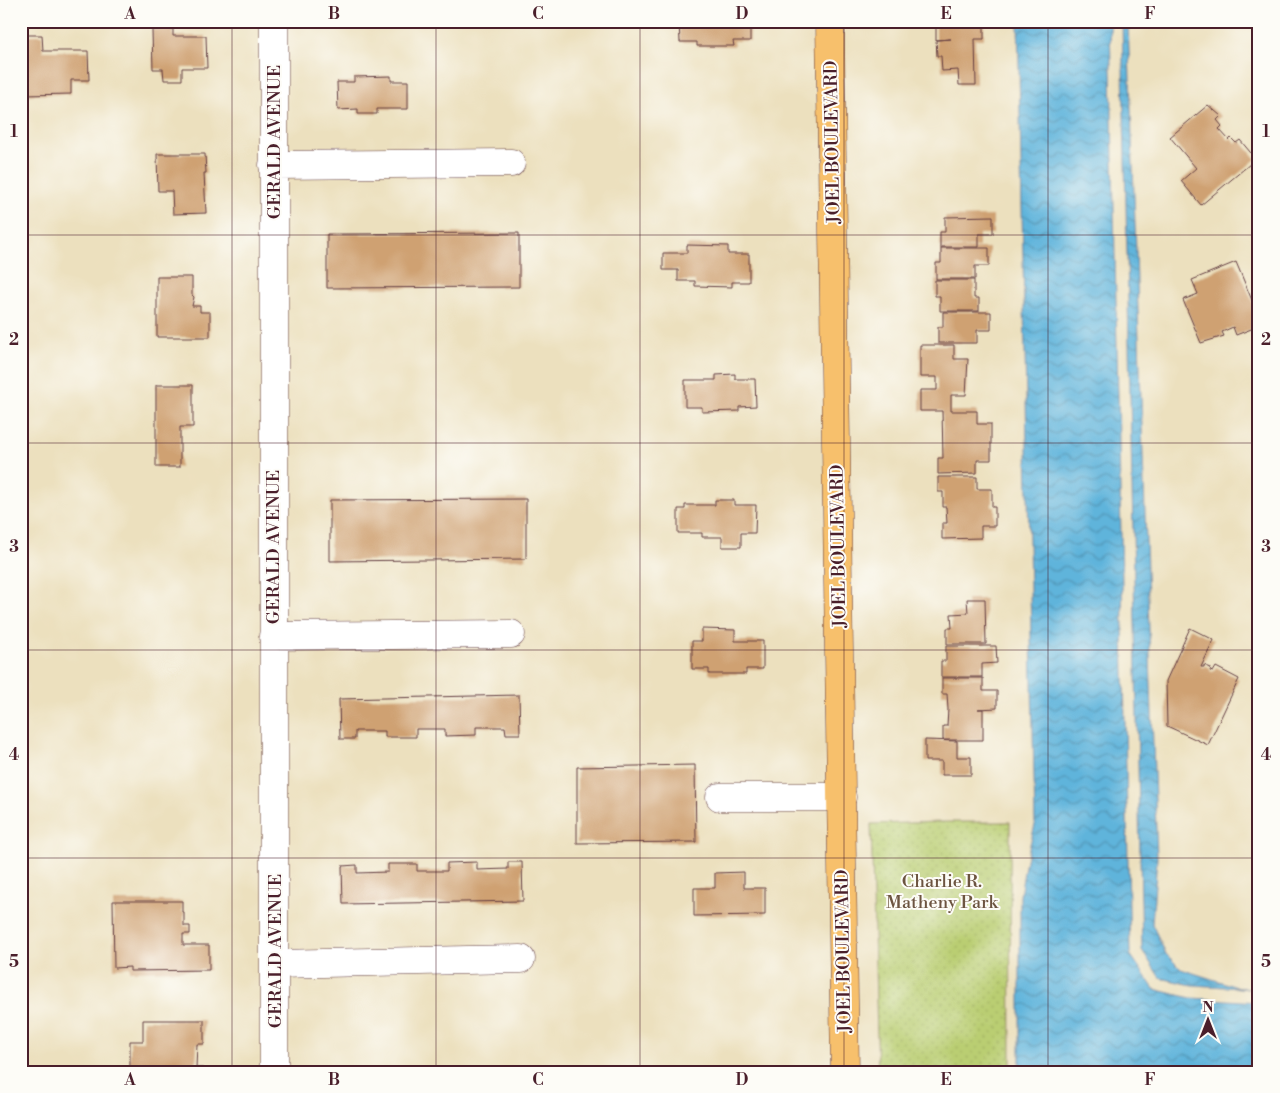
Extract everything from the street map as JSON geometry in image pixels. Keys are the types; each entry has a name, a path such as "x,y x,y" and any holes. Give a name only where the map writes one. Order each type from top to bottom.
{"main road":[{"name":"JOEL BOULEVARD","path":"830,21 845,1072"}],"street":[{"name":"GERALD AVENUE","path":"274,21 274,1072"},
{"path":"274,165 511,164"},
{"path":"273,636 511,634"},
{"path":"720,797 842,797"},
{"path":"275,964 521,959"}],"green space":[{"name":"Charlie R. Matheny Park","path":"1010,822 1011,1072 878,1072 871,824"}],"water":[{"path":"1018,21 1110,21 1130,954 1154,989 1191,998 1259,1002 1259,1072 1020,1072 1020,896 1026,860 1035,825"},
{"path":"1122,21 1128,21 1157,858 1152,924 1166,954 1181,969 1239,988 1192,985 1160,978 1142,950"},
{"path":"1259,987 1259,989 1241,988"}],"building":[{"path":"679,21 750,21 750,41 733,41 734,46 697,46 697,42 680,42"},
{"path":"931,21 984,21 984,39 975,39 976,85 959,85 958,70 942,71 941,56 937,56 936,24 931,24"},
{"path":"173,29 173,36 206,36 207,68 182,68 182,80 164,80 163,69 153,69 152,30"},
{"path":"25,35 42,35 43,51 88,51 89,80 71,80 71,94 25,95"},
{"path":"391,76 391,81 408,81 408,109 377,109 377,114 358,114 358,109 338,110 337,82 354,82 354,77"},
{"path":"1208,105 1221,116 1217,120 1222,126 1219,129 1229,140 1231,138 1236,143 1240,140 1256,159 1201,205 1181,181 1196,168 1170,137"},
{"path":"157,154 205,154 206,213 173,214 172,191 158,191"},
{"path":"993,216 993,234 979,234 979,247 940,247 940,232 945,232 945,217"},
{"path":"519,233 519,287 327,288 327,234"},
{"path":"687,245 728,246 728,254 749,254 749,282 732,282 732,287 695,286 695,281 678,281 678,270 663,270 663,253 687,253"},
{"path":"941,248 989,248 989,266 975,266 975,279 936,279 936,263 941,263"},
{"path":"1236,262 1259,317 1259,326 1236,335 1233,327 1222,332 1224,336 1201,343 1183,300 1198,294 1192,280"},
{"path":"157,277 192,277 192,295 194,297 192,306 200,306 200,312 210,312 210,337 157,337"},
{"path":"935,280 974,280 974,298 979,298 979,311 940,311 940,296 935,296"},
{"path":"943,312 991,312 991,330 977,330 977,343 938,343 938,327 943,327"},
{"path":"920,345 954,345 954,359 968,359 966,395 951,395 951,411 977,411 977,424 991,424 991,460 977,460 977,473 938,474 938,458 943,458 942,411 920,411 920,390 937,390 937,377 920,377"},
{"path":"735,374 735,379 755,379 756,406 739,407 739,411 702,412 702,407 685,407 685,380 716,380 716,375"},
{"path":"156,385 193,385 193,427 180,427 180,467 156,467"},
{"path":"938,477 977,477 977,489 992,489 992,507 995,507 995,526 981,526 981,538 942,539 942,523 947,523 946,507 943,507 943,492 938,492"},
{"path":"526,499 526,559 330,561 330,500"},
{"path":"715,500 734,500 734,505 756,505 755,533 741,533 741,547 722,547 722,537 702,537 702,533 678,533 678,509 685,509 685,505 715,505"},
{"path":"967,599 985,599 986,644 947,644 947,628 952,628 951,614 968,613"},
{"path":"1190,628 1214,640 1201,667 1204,667 1204,665 1211,668 1210,671 1213,672 1216,667 1239,679 1208,745 1167,726 1166,681"},
{"path":"702,629 735,630 735,641 763,641 763,669 746,669 746,674 709,674 709,669 692,669 692,641 702,641"},
{"path":"946,646 996,646 997,663 982,664 982,677 941,677 941,661 946,661"},
{"path":"942,678 983,678 983,691 997,691 997,708 978,709 983,709 983,740 943,740 943,726 947,726 948,709 947,694 942,694"},
{"path":"519,695 520,734 506,734 505,727 476,727 476,735 445,736 445,729 416,729 416,737 385,737 385,731 355,731 355,739 340,739 339,699"},
{"path":"925,740 957,741 957,757 971,757 971,775 942,775 942,761 925,761"},
{"path":"695,765 696,842 577,843 577,767"},
{"path":"477,862 477,870 508,869 508,862 522,862 523,901 343,904 342,866 357,865 357,873 388,872 388,864 417,864 417,871 447,871 447,863"},
{"path":"744,872 744,888 765,888 765,915 694,916 694,888 715,888 715,873"},
{"path":"113,901 182,901 184,926 190,926 190,934 183,934 183,945 209,945 209,970 130,971 130,967 114,968"},
{"path":"143,1020 204,1020 204,1044 197,1044 196,1068 203,1068 203,1072 130,1072 130,1041 143,1041"}]}
